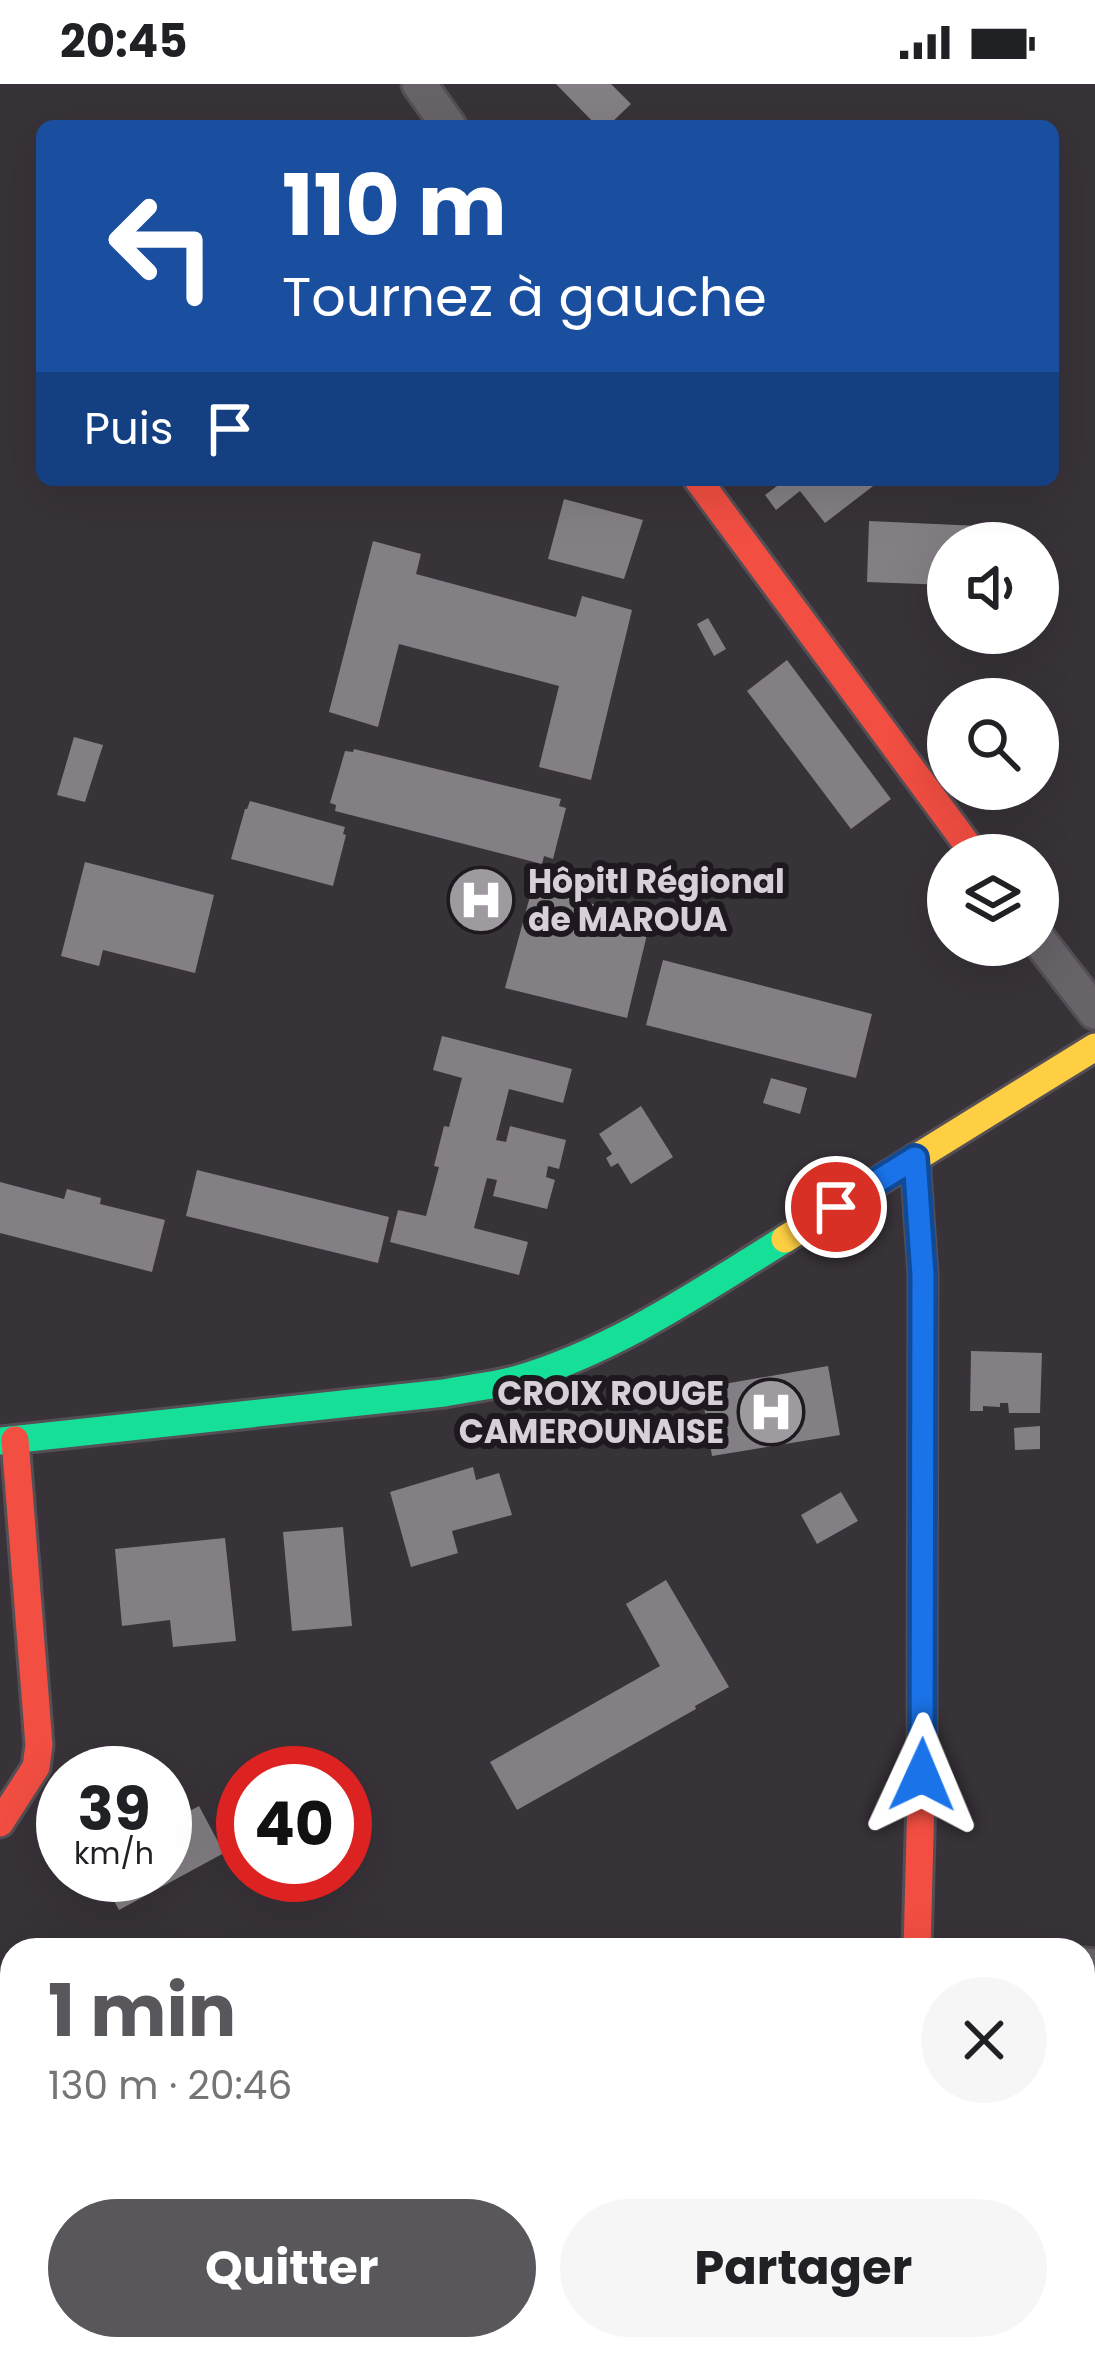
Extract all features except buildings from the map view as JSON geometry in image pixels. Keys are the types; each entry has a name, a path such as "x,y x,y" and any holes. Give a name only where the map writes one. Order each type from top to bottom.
{"street":[{"path":"419,84 445,120"},
{"path":"702,486 959,834"},
{"path":"1059,966 1095,1012"},
{"path":"0,1823 36,1767 39,1745 8,1440 444,1393 567,1362 637,1330 1095,1047"},
{"path":"915,1158 923,1275 923,1731 917,1938"}],"traffic: fast":[{"path":"0,1441 444,1393 509,1381 623,1336 785,1239"}],"traffic: slow":[{"path":"785,1239 1095,1047"},
{"path":"915,1158 923,1275 922,1759"}],"traffic: jam":[{"path":"702,486 959,834"},
{"path":"0,1823 36,1767 39,1745 15,1440"},
{"path":"917,1938 922,1759"}],"place":[{"name":"Hôpitl Régional de MAROUA","path":"481,900"},
{"name":"CROIX ROUGE CAMEROUNAISE","path":"771,1412"}],"route":[{"path":"836,1207 915,1158 923,1275 922,1775"}]}
